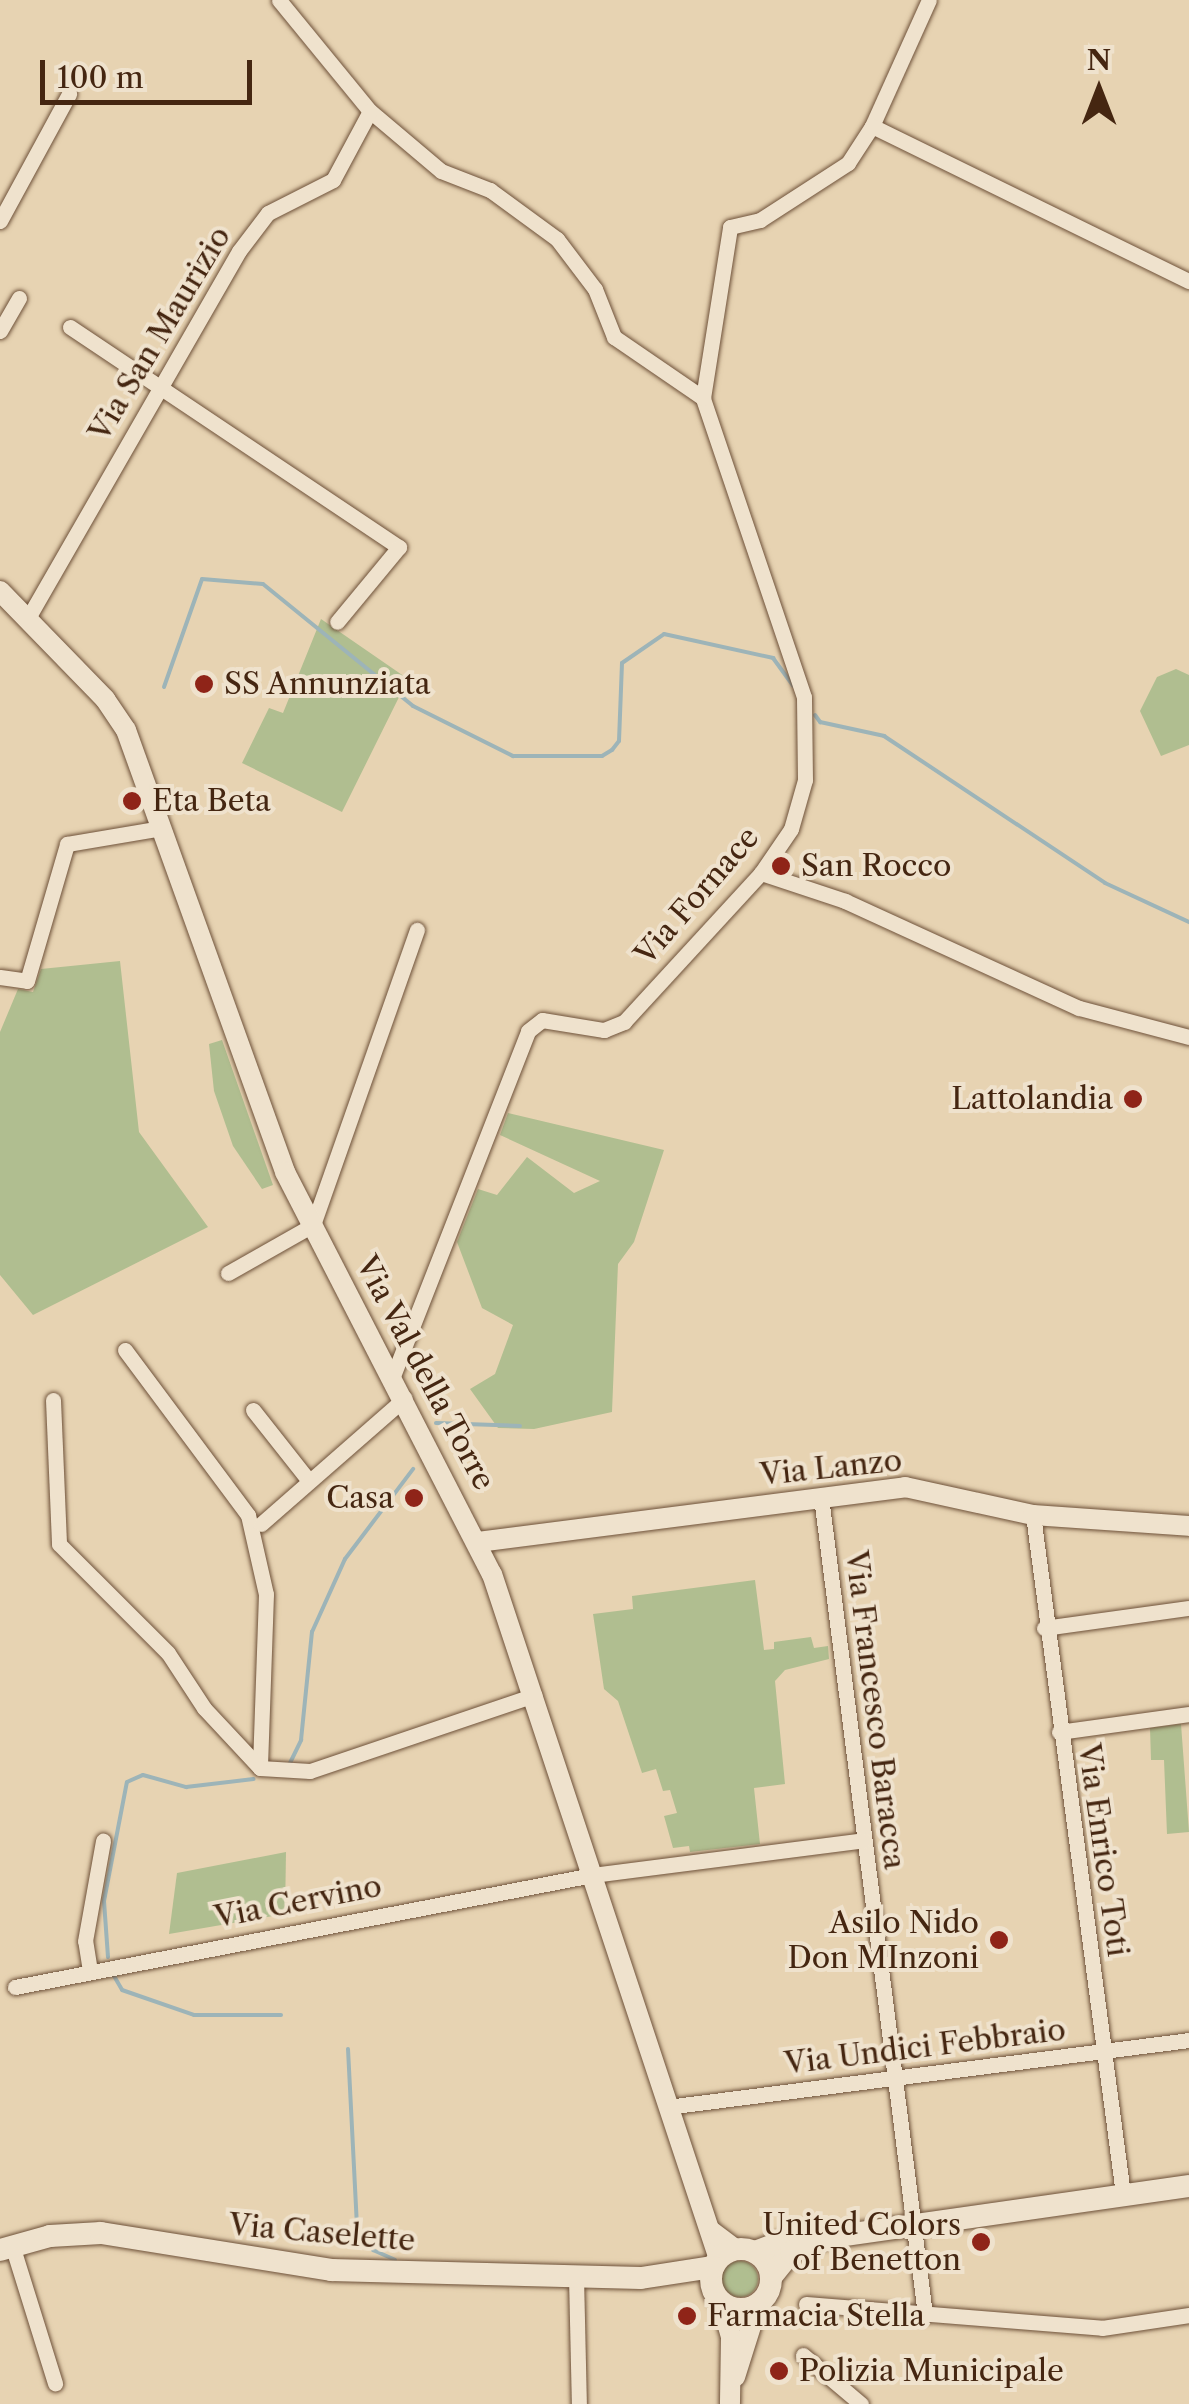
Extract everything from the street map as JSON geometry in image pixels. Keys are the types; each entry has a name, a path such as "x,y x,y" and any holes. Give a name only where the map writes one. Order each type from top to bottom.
{"main road":[{"path":"758,2304 771,2278 804,2244 916,2222 1189,2186"},
{"name":"Via Caselette","path":"642,2278 731,2257 799,2234 916,2222"},
{"name":"Via Caselette","path":"6,2248 101,2234 330,2270 642,2278 718,2298 739,2310 758,2304"},
{"path":"718,2298 731,2257 771,2278"}],"street":[{"path":"279,0 370,110 441,170 490,190 558,239 595,289 614,337 702,398"},
{"name":"Via Fornace","path":"393,1376 528,1031 542,1020 604,1030 624,1022 761,873 791,829 805,780 804,697 702,398 730,227 760,220 848,163 872,126 930,0"},
{"path":"0,220 69,94"},
{"name":"Via San Maurizio","path":"28,618 158,386 268,213 333,180 370,110"},
{"path":"872,126 1189,281"},
{"path":"0,331 19,298"},
{"path":"70,327 398,547 337,622"},
{"name":"Via Val della Torre","path":"0,591 126,730 246,1075 313,1225 478,1542 534,1695 667,2106 711,2230 731,2257"},
{"path":"0,977 27,981 67,844 162,828"},
{"path":"761,873 860,908 1080,1008 1189,1037"},
{"path":"228,1273 313,1225 418,930"},
{"path":"125,1350 248,1515 256,1539 266,1594 260,1768"},
{"path":"261,1524 405,1398"},
{"path":"52,1400 59,1544 168,1654 204,1708 260,1768 310,1771 534,1695"},
{"path":"253,1410 309,1482"},
{"name":"Via Lanzo","path":"478,1542 913,1488 1033,1515 1189,1526"},
{"name":"Via Francesco Baracca","path":"820,1497 925,2314"},
{"name":"Via Enrico Toti","path":"1033,1515 1044,1628 1123,2194"},
{"path":"1044,1628 1189,1608"},
{"path":"1059,1732 1189,1714"},
{"name":"Via Cervino","path":"15,1986 592,1875 864,1840"},
{"path":"90,1971 84,1942 103,1841"},
{"name":"Via Undici Febbraio","path":"667,2106 1189,2040"},
{"path":"6,2248 55,2382"},
{"path":"576,2276 579,2404"},
{"path":"718,2298 731,2338 730,2399"},
{"path":"730,2399 758,2304"},
{"path":"806,2304 1102,2328 1189,2315"},
{"path":"803,2355 861,2404"}],"green space":[{"path":"321,619 408,679 342,812 242,763 269,708 283,713"},
{"path":"1176,669 1189,675 1189,745 1161,756 1140,711 1157,677"},
{"path":"120,961 139,1132 208,1227 33,1315 0,1275 0,1032 18,989 33,992 41,969"},
{"path":"222,1040 273,1185 262,1189 233,1146 214,1091 209,1044"},
{"path":"508,1113 664,1150 634,1242 618,1264 612,1412 534,1429 498,1428 470,1389 495,1374 513,1325 482,1308 457,1242 478,1189 497,1195 527,1157 574,1193 600,1181 500,1135"},
{"path":"755,1580 764,1650 774,1649 774,1642 811,1637 814,1648 828,1646 829,1659 785,1670 775,1681 785,1784 754,1788 760,1844 690,1852 689,1846 673,1848 664,1816 677,1813 670,1790 663,1791 656,1769 642,1773 618,1701 604,1689 593,1614 633,1609 632,1596"},
{"path":"1181,1724 1189,1832 1167,1834 1164,1760 1151,1760 1150,1728"},
{"path":"286,1852 285,1914 169,1934 177,1873"},
{"path":"740,2261 753,2266 758,2279 753,2292 740,2297 727,2292 722,2279 727,2266"}],"waterway":[{"path":"164,687 202,579 263,584 413,706 513,756 602,756 612,750 619,741 622,663 664,634 773,658 793,686"},
{"path":"815,715 820,722 884,736 1105,883 1189,922"},
{"path":"436,1423 520,1426"},
{"path":"289,1765 301,1740 312,1632 345,1559 413,1469"},
{"path":"108,1957 104,1901 127,1782 143,1775 186,1787 254,1779"},
{"path":"114,1976 122,1990 194,2015 281,2015"},
{"path":"348,2049 357,2226 373,2250 395,2260"}],"place":[{"name":"SS Annunziata","path":"204,684"},
{"name":"Eta Beta","path":"132,801"},
{"name":"San Rocco","path":"781,866"},
{"name":"Lattolandia","path":"1133,1099"},
{"name":"Casa","path":"414,1498"},
{"name":"Asilo Nido Don MInzoni","path":"999,1940"},
{"name":"United Colors of Benetton","path":"981,2242"},
{"name":"Farmacia Stella","path":"687,2316"},
{"name":"Polizia Municipale","path":"779,2371"}]}
